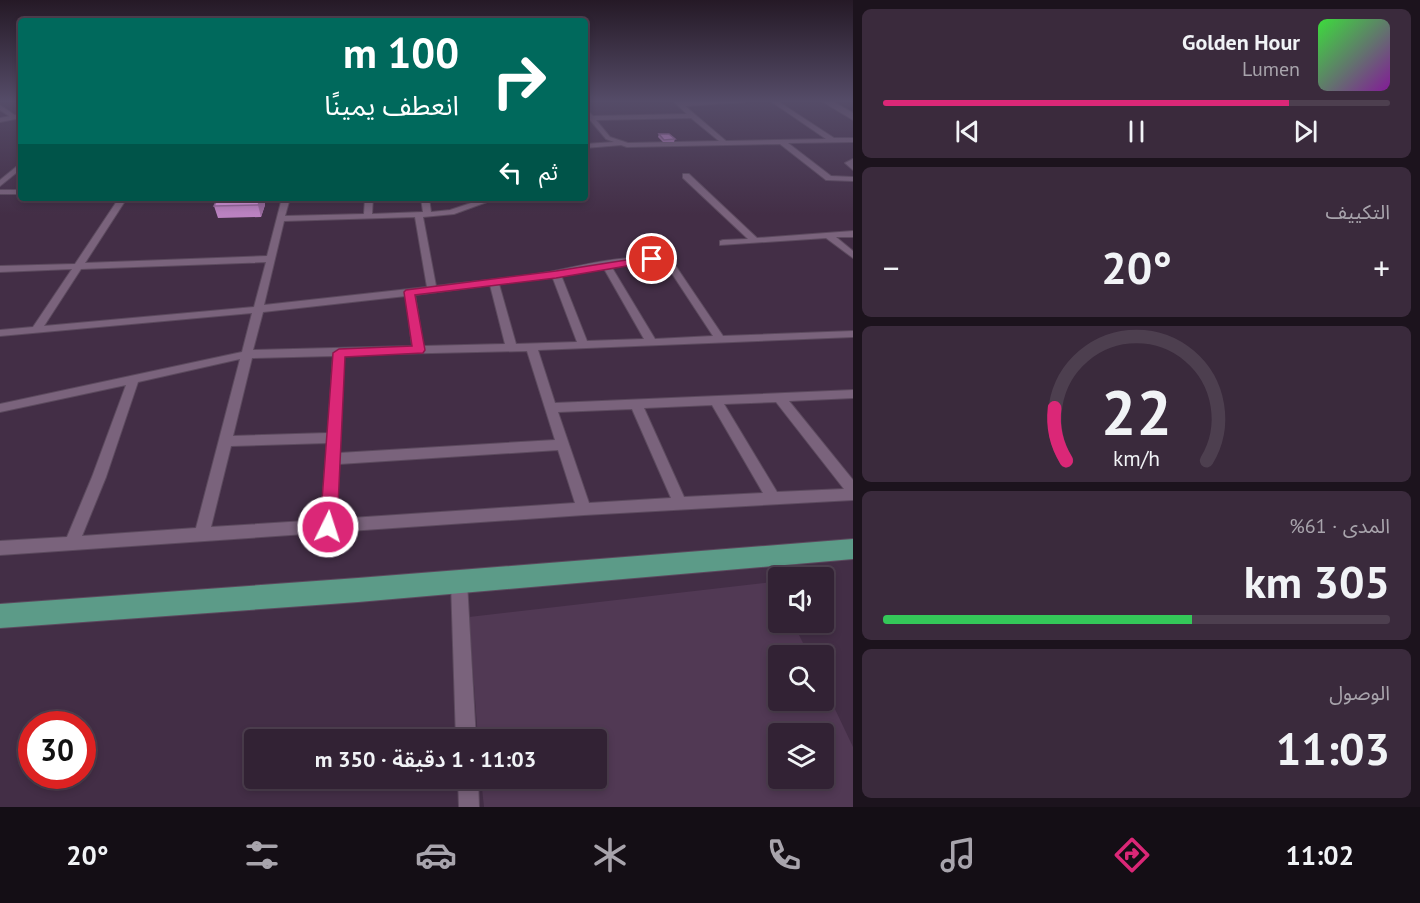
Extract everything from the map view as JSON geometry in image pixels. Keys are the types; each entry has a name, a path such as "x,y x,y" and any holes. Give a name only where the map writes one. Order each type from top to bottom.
{"highway":[{"path":"0,616 459,582 853,549"}],"street":[{"path":"612,140 622,144"},
{"path":"721,140 726,144"},
{"path":"588,146 853,140"},
{"path":"782,142 830,178 853,180"},
{"path":"853,161 848,163 853,168"},
{"path":"0,184 18,168"},
{"path":"686,176 755,241"},
{"path":"0,192 18,192"},
{"path":"36,330 121,201"},
{"path":"202,535 285,201"},
{"path":"368,216 369,201"},
{"path":"425,201 423,215 432,290"},
{"path":"282,219 423,215 451,212 485,201"},
{"path":"723,243 853,234"},
{"path":"828,235 853,255"},
{"path":"0,269 271,259"},
{"path":"0,333 432,290 652,259 670,264 719,338"},
{"path":"606,265 651,341"},
{"path":"556,274 583,344"},
{"path":"494,282 511,347"},
{"path":"410,292 418,350"},
{"path":"0,408 133,381 248,354 531,347 853,334"},
{"path":"531,347 584,508"},
{"path":"328,527 339,353"},
{"path":"71,544 99,477 133,381"},
{"path":"550,408 853,394"},
{"path":"780,398 853,492"},
{"path":"716,401 774,499"},
{"path":"636,404 680,504"},
{"path":"226,441 334,438"},
{"path":"333,459 563,446"},
{"path":"0,548 584,508 774,499 853,492"},
{"path":"459,582 466,729"},
{"path":"468,789 469,807"}],"shaded area":[{"path":"768,583 768,633 798,633 804,645 768,645 768,711 834,711 834,707 853,747 853,807 484,807 482,789 607,789 607,729 477,729 469,617"}],"building":[{"path":"216,201 260,201 258,205 214,206"}],"route":[{"path":"328,527 339,353 418,350 410,292 556,274 652,259"}]}
